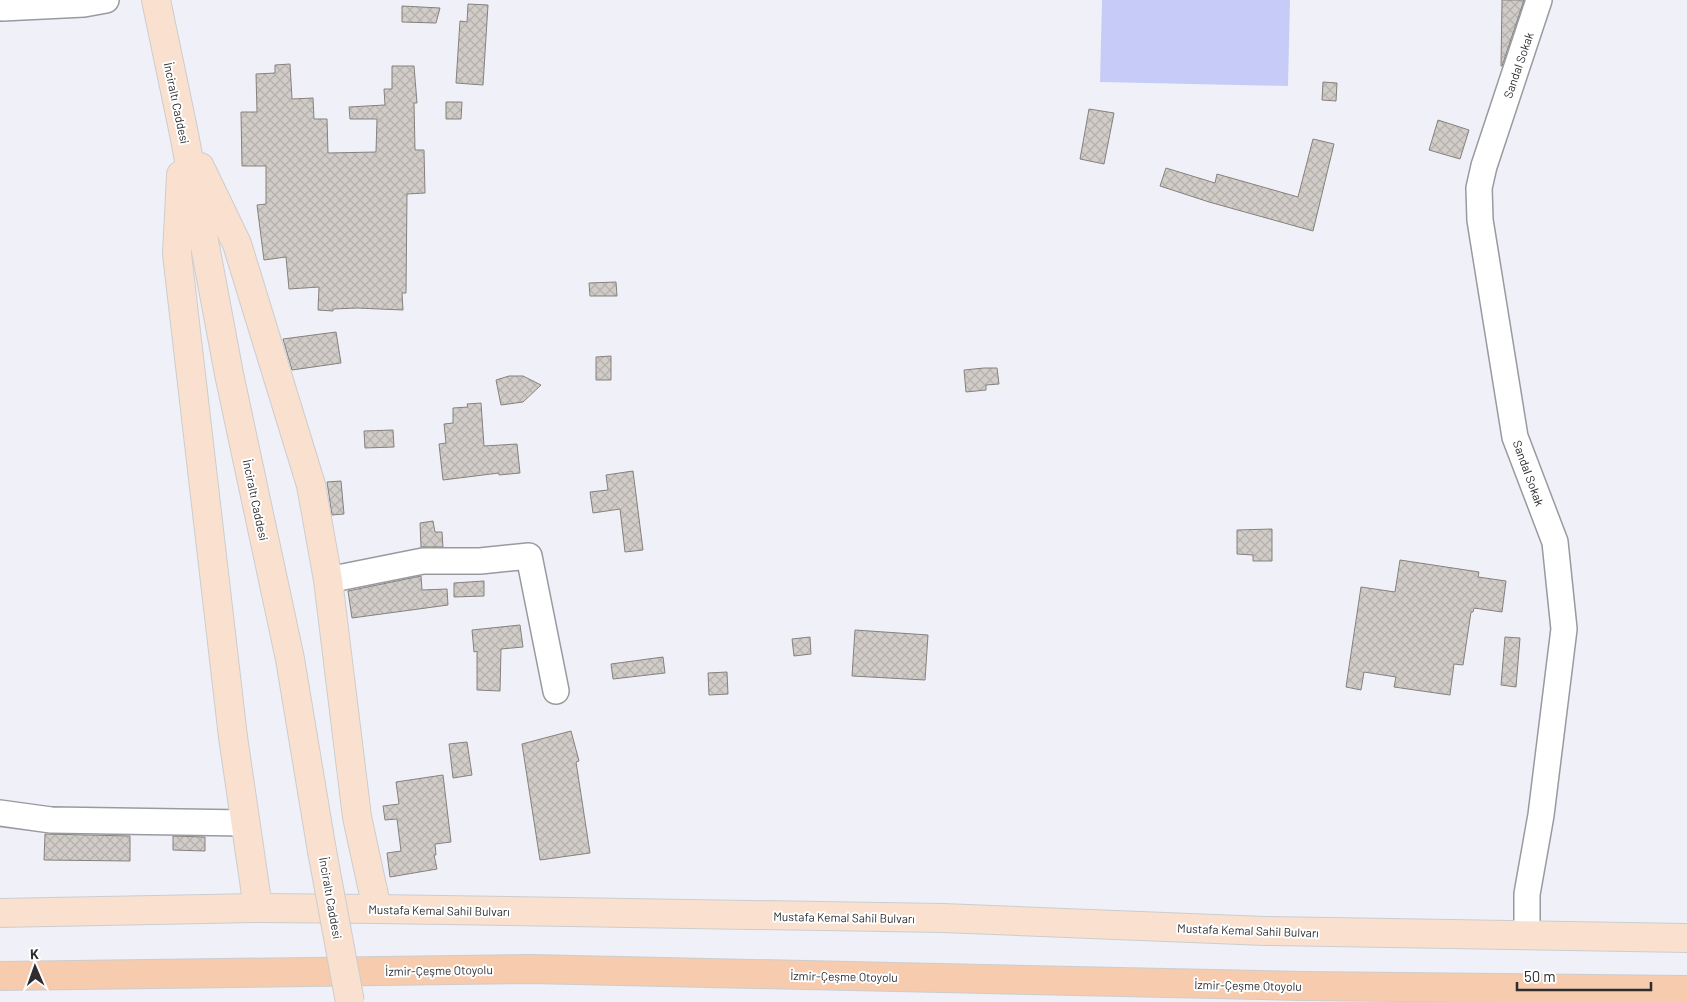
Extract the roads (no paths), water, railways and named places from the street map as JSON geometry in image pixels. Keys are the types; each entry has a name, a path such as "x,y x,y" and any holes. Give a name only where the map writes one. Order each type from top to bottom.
{"highway":[{"name":"İzmir-Çeşme Otoyolu","path":"0,976 531,969 1302,986 1687,990"}],"main road":[{"name":"İnciraltı Caddesi","path":"156,0 184,134 229,374 290,659 322,851 350,1002"},
{"path":"184,134 237,244 311,485 328,580 357,817 377,909"},
{"path":"184,134 176,254 232,737 258,908"},
{"name":"Mustafa Kemal Sahil Bulvarı","path":"0,913 258,908 377,909 944,918 1265,931 1687,938"}],"street":[{"path":"0,6 2,8 84,4 106,0"},
{"name":"Sandal Sokak","path":"1527,935 1527,894 1541,815 1564,629 1555,542 1515,438 1480,220 1479,188 1484,166 1539,0"},
{"path":"328,580 423,561 480,561 530,556 556,691"},
{"path":"0,814 51,820 245,823"}]}
